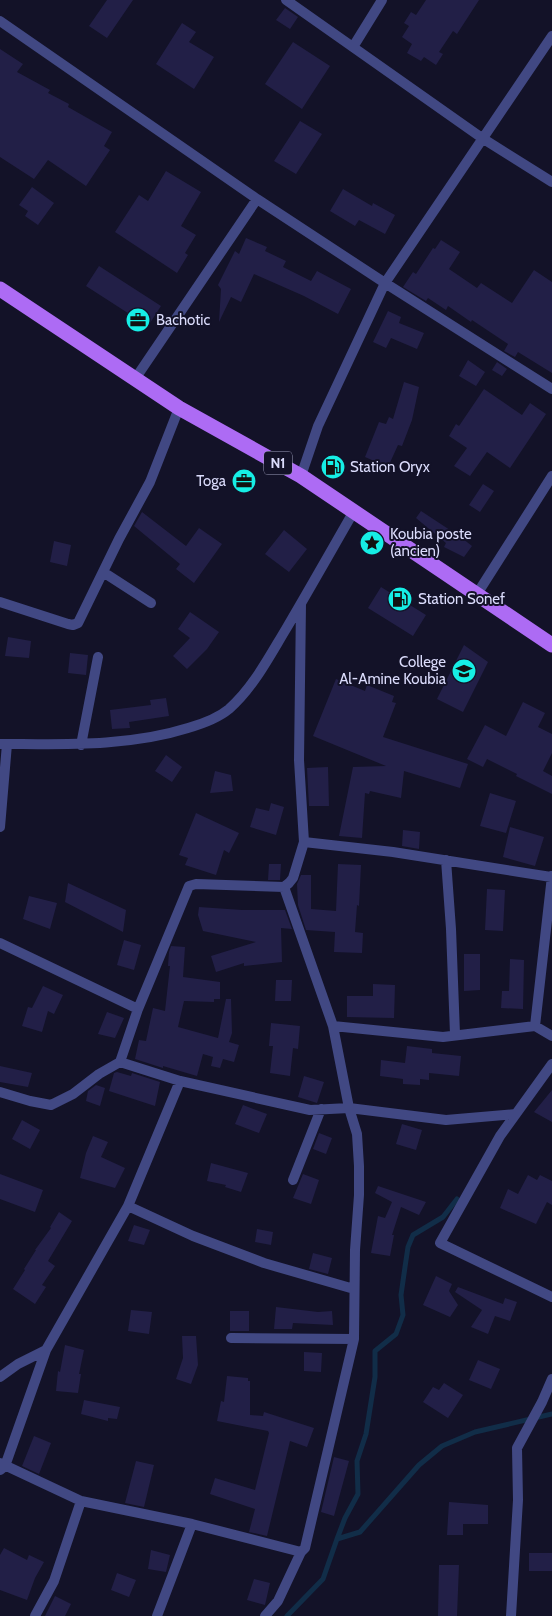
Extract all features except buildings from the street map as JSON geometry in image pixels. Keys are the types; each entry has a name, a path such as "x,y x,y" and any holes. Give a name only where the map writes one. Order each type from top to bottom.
{"main road":[{"name":"N1","path":"0,289 179,408 301,476 552,645"}],"street":[{"path":"286,0 482,138 552,182"},
{"path":"352,47 382,0"},
{"path":"0,21 257,199 552,389"},
{"path":"301,476 318,426 385,283 552,36"},
{"path":"136,379 257,199"},
{"path":"0,602 74,626 80,620 150,482 179,408"},
{"path":"476,594 552,476"},
{"path":"0,827 3,744 81,745 137,739 174,732 207,722 228,710 263,668 354,511"},
{"path":"103,572 151,603"},
{"path":"0,1092 51,1105 73,1094 99,1074 120,1062 138,1009 189,886 196,884 284,887 290,883 304,842 299,760 301,604"},
{"path":"81,745 98,657"},
{"path":"304,842 392,852 552,876 535,1026"},
{"path":"446,860 455,1034"},
{"path":"264,1616 278,1601 301,1552 305,1548 354,1340 354,1289 359,1195 357,1134 349,1108 334,1026 284,887"},
{"path":"0,944 138,1009"},
{"path":"334,1026 443,1037 455,1034 535,1026 552,1036"},
{"path":"120,1062 180,1081 310,1110 349,1108 446,1120 516,1114"},
{"path":"552,1064 500,1136 440,1243 552,1297"},
{"path":"180,1081 128,1206 46,1350 2,1466 81,1501 192,1524 301,1552"},
{"path":"293,1180 321,1109"},
{"path":"128,1206 193,1236 264,1263 354,1289"},
{"path":"231,1338 354,1340"},
{"path":"0,1377 18,1364 46,1350"},
{"path":"512,1616 518,1500 517,1448 552,1379"},
{"path":"35,1616 54,1581 81,1501"},
{"path":"157,1616 192,1524"}],"waterway":[{"path":"337,1539 345,1518 358,1494 357,1461 366,1434 375,1377 375,1351 396,1334 403,1315 401,1295 408,1247 413,1235 443,1217 457,1199"},
{"path":"287,1616 323,1579 337,1539 360,1532 419,1465 442,1446 475,1432 552,1414"}],"place":[{"name":"Bachotic","path":"138,320"},
{"name":"Station Oryx","path":"333,467"},
{"name":"Toga","path":"244,481"},
{"name":"Koubia poste (ancien)","path":"372,543"},
{"name":"Station Sonef","path":"400,599"},
{"name":"College Al-Amine Koubia","path":"464,671"}]}
